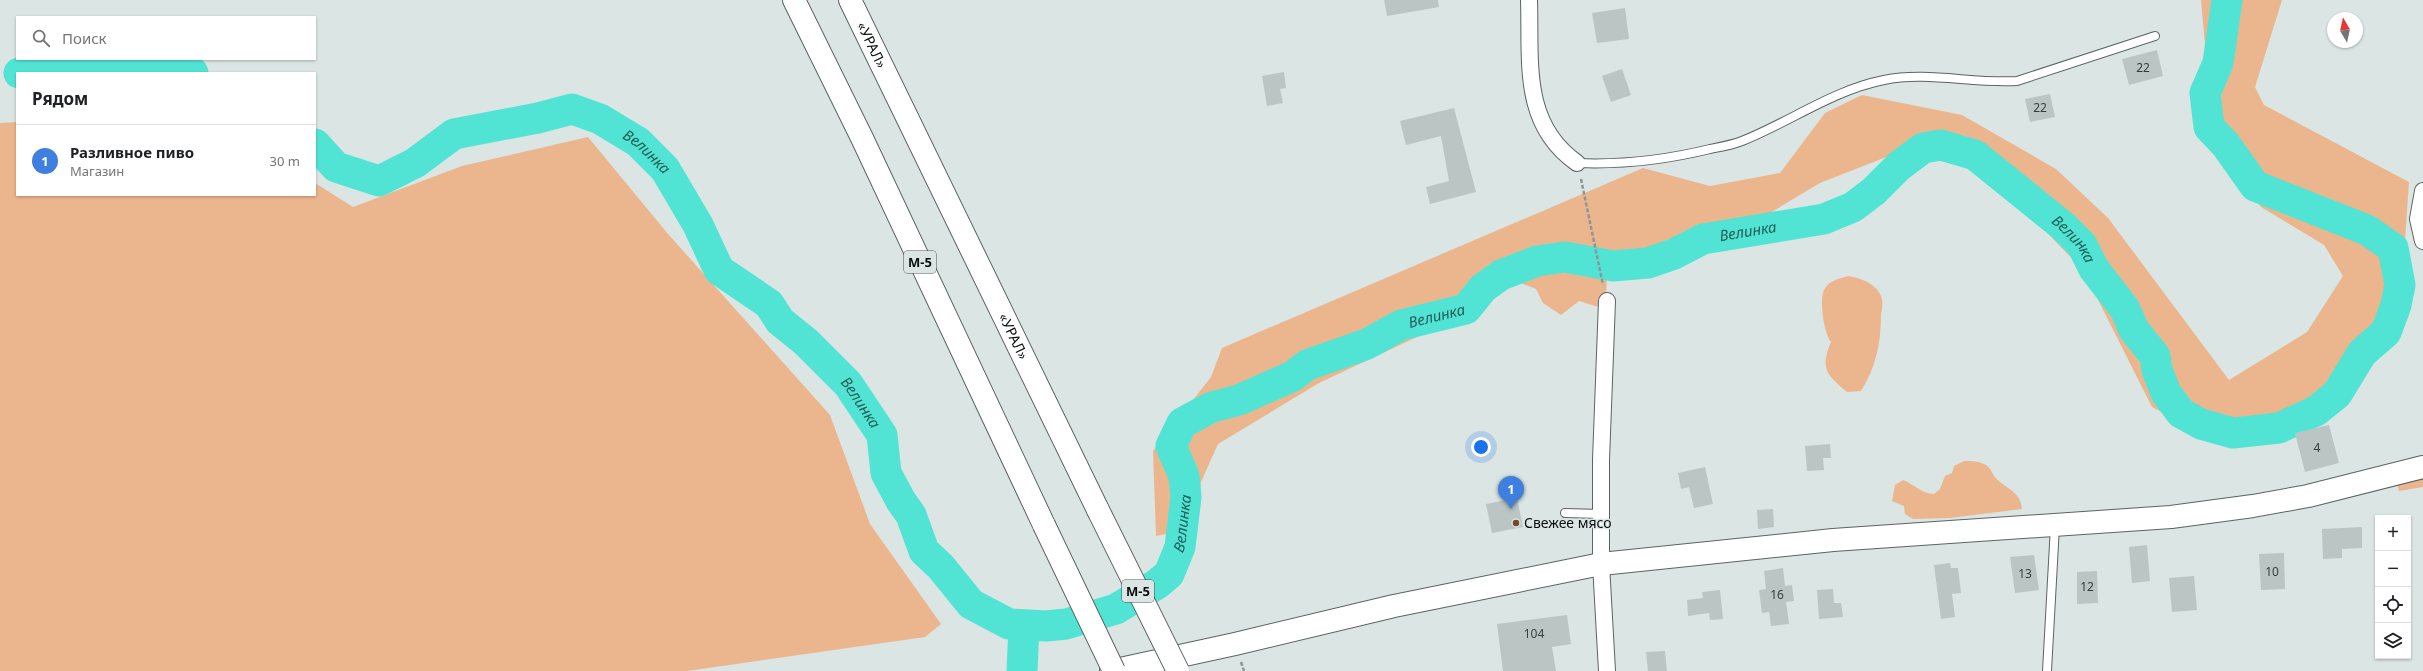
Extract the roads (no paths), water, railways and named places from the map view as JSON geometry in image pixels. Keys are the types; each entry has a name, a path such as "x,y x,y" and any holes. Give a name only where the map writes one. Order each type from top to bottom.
{"main road":[{"name":"М-5","path":"794,0 865,145 1114,671"},
{"name":"«УРАЛ»","path":"850,0 1178,671"},
{"path":"1111,671 1235,644 1394,606 1602,564 1833,540 2171,517 2253,506 2352,486 2423,467"}],"street":[{"path":"1529,0 1534,97 1539,117 1546,132 1561,152 1577,162"},
{"path":"2423,191 2418,219 2423,241"},
{"path":"1607,301 1601,460 1602,564 1607,671"}],"lane":[{"path":"1577,162 1613,164 1674,158 1741,142 1792,118 1841,92 1884,80 1917,78 1996,82 2017,81 2155,36"},
{"path":"1565,513 1601,514"},
{"path":"2047,671 2055,526"}],"waterway":[{"name":"Велинка","path":"316,145 336,167 379,181 415,163 454,134 538,118 572,109 600,119 638,142 665,169 698,225 719,270 769,304 780,321 806,342 848,384 882,435 886,473 901,501 911,515 924,551 941,567 971,604 1009,624 1046,626 1066,624 1116,609 1157,584 1169,574 1180,547 1186,497 1184,476 1171,446 1182,423 1212,407 1239,400 1293,376 1307,365 1367,344 1401,325 1466,309 1483,288 1501,275 1537,261 1565,257 1613,266 1648,263 1674,254 1703,239 1824,219 1853,207 1874,191 1899,166 1923,148 1941,145 1975,155 2063,226 2082,245 2094,269 2125,309 2134,330 2155,356 2157,370 2166,393 2181,413 2201,424 2233,433 2279,428 2316,411 2337,394 2362,353 2386,332 2396,305 2400,285 2393,248 2367,230 2255,186 2226,145 2209,127 2205,93 2218,63 2227,0"},
{"name":"Велинка","path":"22,72 61,62 83,60"},
{"name":"Велинка","path":"83,60 106,60"},
{"name":"Велинка","path":"106,60 150,63 189,72"},
{"path":"1022,671 1024,626"}],"place":[{"name":"Разливное пиво","path":"1511,509"},
{"name":"Свежее мясо","path":"1516,523"}]}
